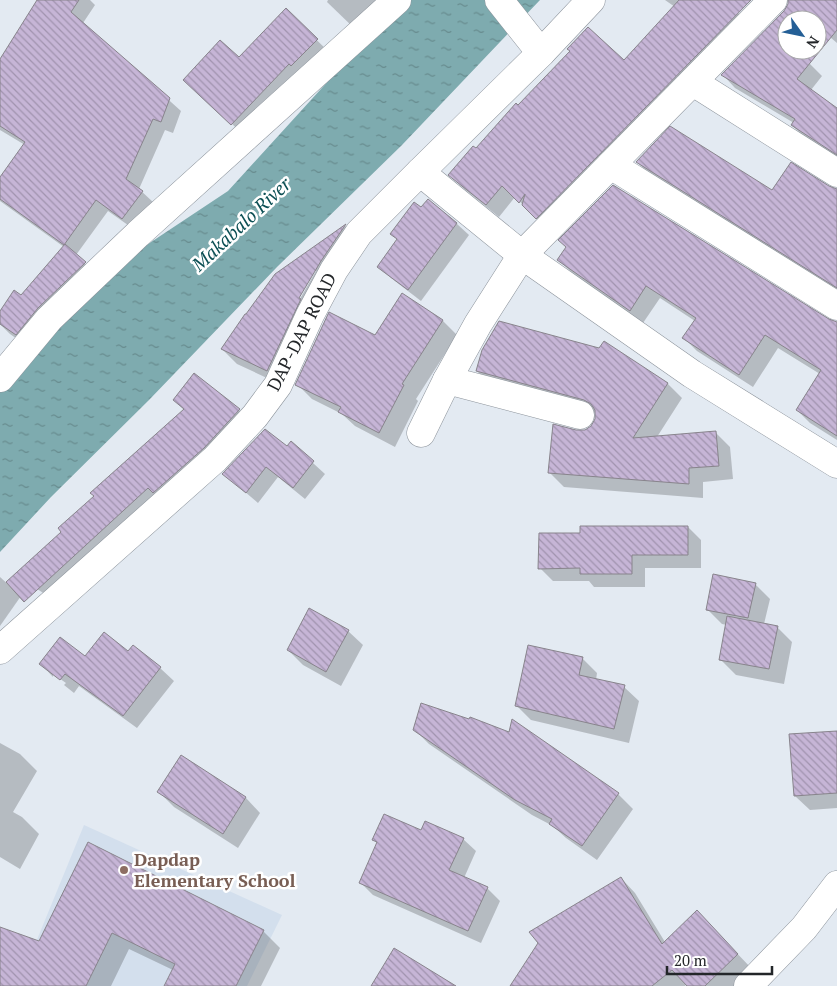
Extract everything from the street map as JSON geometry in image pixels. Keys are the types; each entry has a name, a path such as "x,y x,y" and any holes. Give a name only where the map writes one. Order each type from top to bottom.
{"street":[{"path":"0,378 49,319 138,234 397,0"},
{"path":"499,0 541,53"},
{"name":"DAP-DAP ROAD","path":"0,650 215,459 255,416 278,384 310,315 339,263 359,233 541,53 591,0"},
{"path":"421,433 447,380 478,324 522,255 773,0"},
{"path":"693,82 837,173"},
{"path":"611,165 837,306"},
{"path":"420,172 522,255 692,374 837,464"},
{"path":"447,380 580,415"},
{"path":"748,986 804,928 837,885"}],"shaded area":[{"name":"Dapdap Elementary School","path":"84,825 282,915 247,986 73,986 27,964"}],"water":[{"name":"Makabalo River","path":"402,0 540,0 402,145 277,267 149,400 51,497 0,552 0,392 121,262 228,191"}],"building":[{"path":"37,0 79,0 71,12 170,98 161,122 153,119 126,179 143,191 122,219 96,200 64,245 0,199 0,177 25,142 0,126 0,59"},
{"path":"679,0 751,0 536,219 522,205 525,194 519,203 502,186 486,205 448,175 473,146 476,148 516,103 518,105 570,51 567,49 588,27 624,60"},
{"path":"788,0 837,0 837,30 827,42 827,10 785,10"},
{"path":"286,8 318,39 291,66 289,64 231,125 183,80 220,40 239,57"},
{"path":"777,18 777,60 813,60 797,79 837,108 837,155 791,125 795,119 721,75"},
{"path":"670,126 772,190 791,162 837,189 837,288 636,162"},
{"path":"613,185 829,319 837,322 837,436 796,410 821,370 765,335 739,375 682,338 696,318 646,286 630,311 557,260 566,247 558,240"},
{"path":"428,199 457,223 408,290 377,267 397,239 390,234 414,202 421,207"},
{"path":"346,224 299,298 301,299 267,371 221,349 275,274"},
{"path":"65,244 86,262 38,308 16,335 0,324 0,311 14,290 21,295"},
{"path":"402,293 443,320 402,384 404,385 379,433 338,412 341,407 295,385 329,312 375,335"},
{"path":"499,321 599,348 604,341 668,383 633,438 716,431 719,466 689,468 689,484 548,473 553,424 576,430 585,430 591,426 595,419 595,410 591,404 584,400 476,371 482,350"},
{"path":"194,373 240,409 204,448 153,493 148,488 24,602 6,582 61,532 58,528 94,496 90,493 184,409 173,400"},
{"path":"265,429 287,446 291,441 314,461 293,488 266,467 246,493 222,474"},
{"path":"580,526 688,526 688,555 632,555 632,574 580,574 580,568 538,569 539,533 580,533"},
{"path":"713,574 756,583 748,618 706,610"},
{"path":"309,608 349,630 326,672 287,650"},
{"path":"727,616 778,626 769,669 719,660"},
{"path":"104,632 128,651 133,645 161,667 123,716 65,674 60,680 39,664 60,637 85,656"},
{"path":"528,645 583,657 579,675 625,685 614,729 515,706"},
{"path":"421,703 469,719 470,717 509,732 512,719 619,793 582,846 549,824 552,819 515,800 413,730"},
{"path":"837,731 837,793 794,796 789,734"},
{"path":"181,755 246,797 223,834 157,792"},
{"path":"384,814 421,830 425,821 464,838 449,870 488,887 468,931 359,883 377,842 372,840"},
{"name":"Dapdap Elementary School","path":"88,842 264,930 236,986 164,986 175,964 112,933 86,986 0,986 0,927 39,941"},
{"path":"621,877 662,944 697,910 738,954 705,986 687,986 672,970 652,986 510,986 538,943 529,932"},
{"path":"394,948 456,986 371,986"}],"place":[{"name":"Dapdap Elementary School","path":"124,870"}]}
